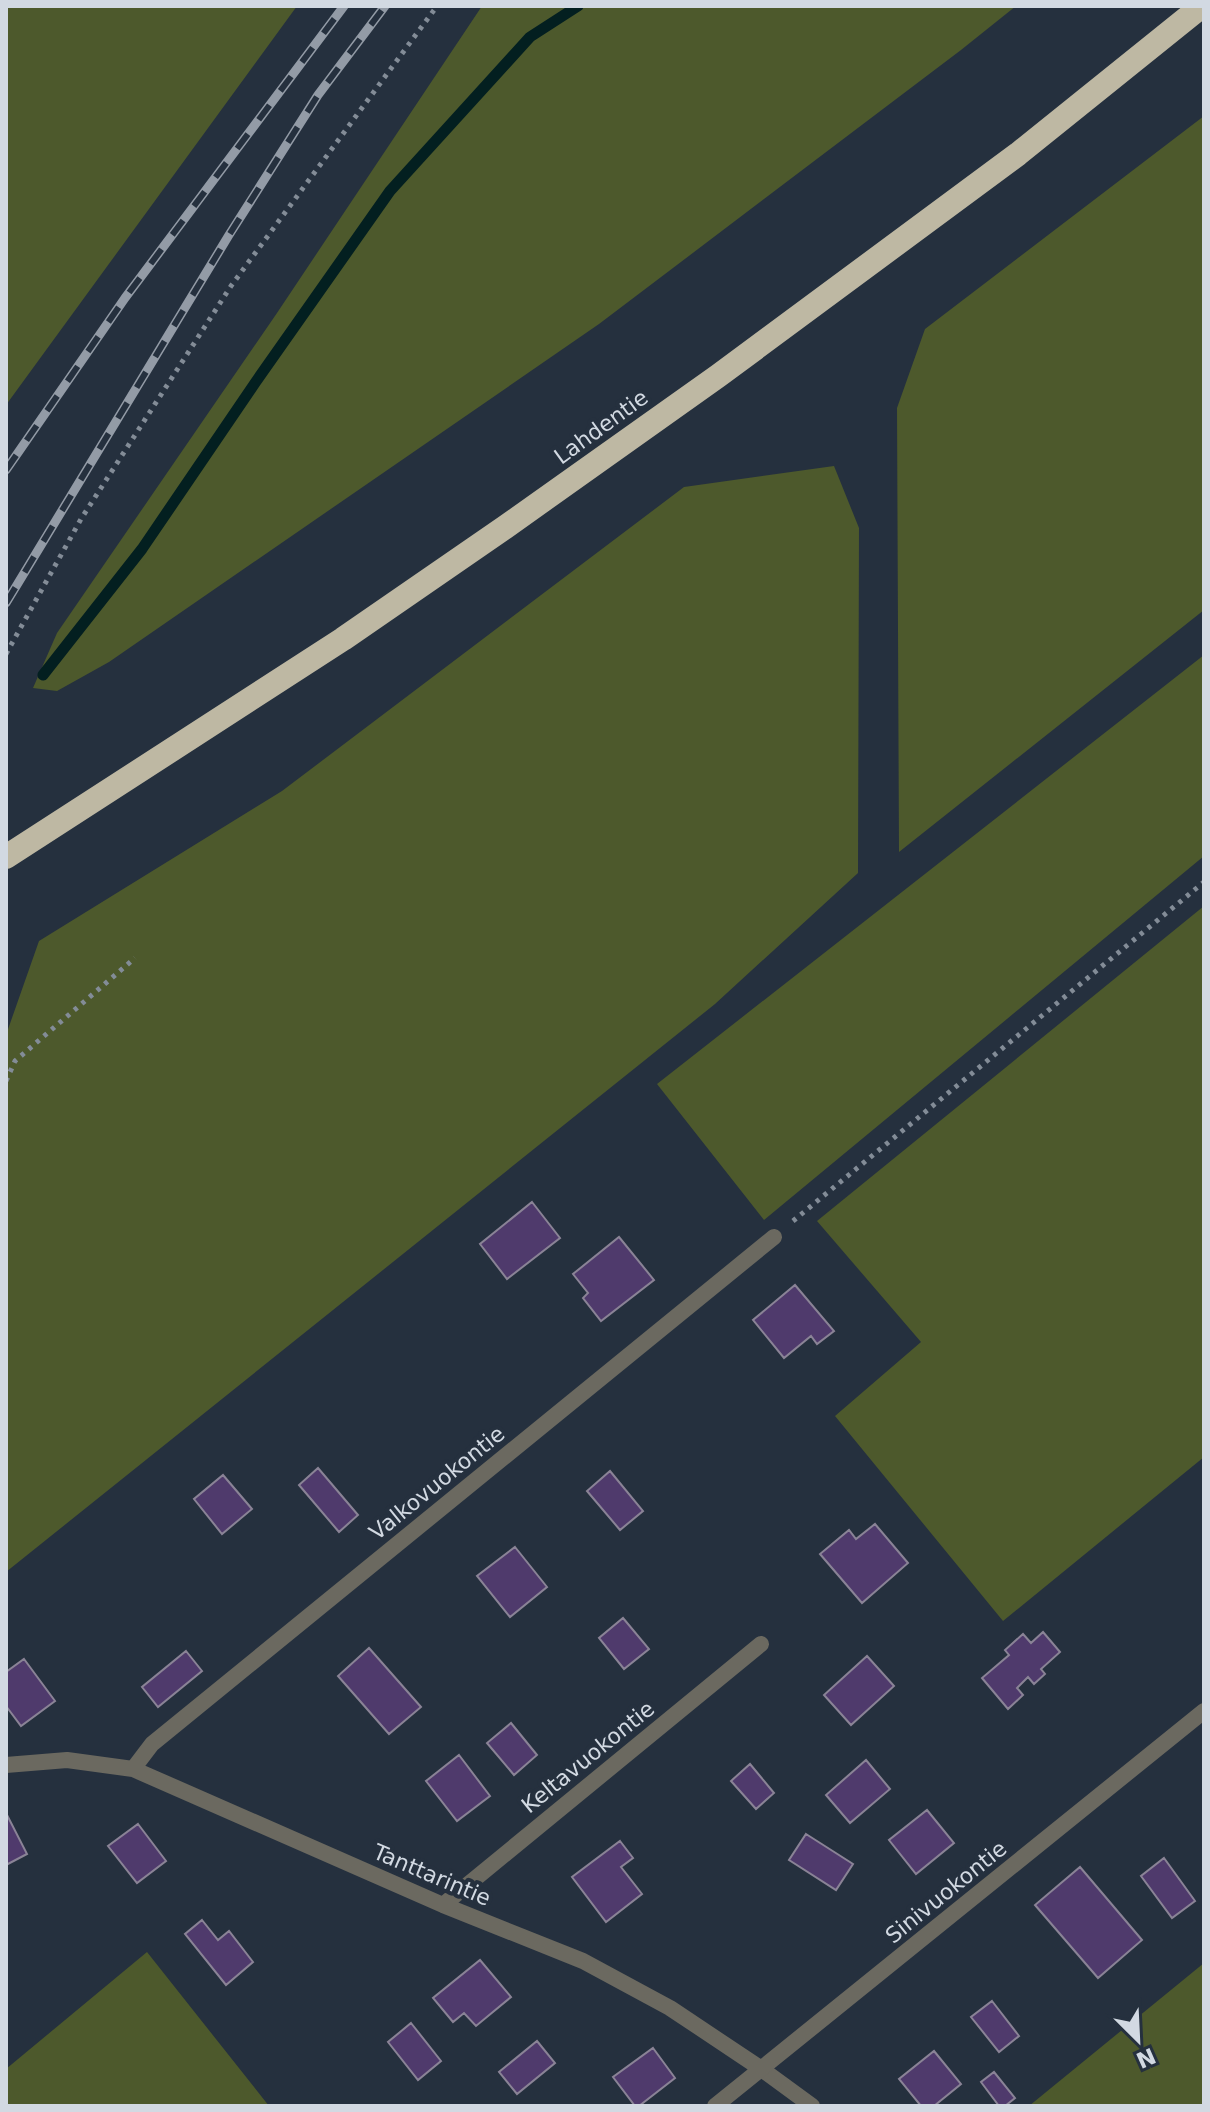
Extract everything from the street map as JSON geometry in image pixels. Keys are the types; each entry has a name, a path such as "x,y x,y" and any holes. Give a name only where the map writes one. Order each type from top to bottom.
{"highway":[{"name":"Lahdentie","path":"6,857 343,639 667,412 1018,154 1202,6"}],"street":[{"name":"Valkovuokontie","path":"133,1769 152,1744 774,1237"},
{"name":"Keltavuokontie","path":"443,1905 761,1644"},
{"name":"Sinivuokontie","path":"715,2106 1204,1711"},
{"name":"Tanttarintie","path":"6,1765 67,1760 133,1769 443,1905 583,1961 670,2008 812,2106"}],"path":[{"path":"6,654 81,519 231,286 437,6"},
{"path":"774,1237 1204,882"},
{"path":"6,1081 15,1061 135,958"}],"green space":[{"path":"6,6 297,6 6,405"},
{"path":"482,6 1016,6 599,324 109,662 57,691 33,688 57,633 277,313"},
{"path":"1204,116 1204,610 899,852 897,408 925,329"},
{"path":"834,466 859,528 858,873 715,1004 6,1572 6,1035 39,941 282,791 684,487"},
{"path":"1204,655 1204,856 764,1220 657,1084"},
{"path":"1204,906 1204,1457 1003,1621 835,1416 921,1342 817,1221"},
{"path":"147,1952 269,2106 6,2106 6,2069"},
{"path":"1204,1963 1204,2106 1029,2106"}],"building":[{"path":"532,1202 560,1238 507,1279 480,1244"},
{"path":"619,1237 654,1280 601,1321 583,1298 588,1293 573,1274"},
{"path":"795,1285 834,1331 817,1344 811,1336 784,1358 753,1320"},
{"path":"318,1468 358,1515 339,1532 299,1485"},
{"path":"610,1471 643,1511 620,1530 587,1491"},
{"path":"223,1475 252,1509 222,1534 194,1499"},
{"path":"875,1524 908,1563 862,1603 820,1554 849,1530 856,1539"},
{"path":"515,1547 547,1587 510,1617 477,1576"},
{"path":"623,1618 649,1649 624,1669 599,1638"},
{"path":"1043,1632 1060,1652 1041,1669 1045,1674 1034,1684 1028,1677 1017,1688 1023,1695 1008,1709 982,1678 1009,1655 1005,1650 1023,1634 1031,1643"},
{"path":"369,1648 421,1707 389,1734 338,1676"},
{"path":"186,1651 202,1671 158,1707 142,1687"},
{"path":"867,1656 894,1686 851,1725 824,1695"},
{"path":"24,1659 55,1701 21,1726 6,1706 6,1672"},
{"path":"511,1723 537,1755 514,1775 487,1743"},
{"path":"459,1755 490,1796 457,1821 426,1781"},
{"path":"866,1760 890,1789 850,1823 826,1795"},
{"path":"750,1764 774,1793 756,1809 731,1781"},
{"path":"927,1810 954,1843 916,1874 889,1840"},
{"path":"6,1813 27,1854 6,1865"},
{"path":"138,1824 166,1861 137,1883 108,1846"},
{"path":"806,1834 853,1864 836,1890 789,1860"},
{"path":"620,1841 633,1858 621,1867 642,1894 606,1922 572,1877"},
{"path":"1164,1858 1195,1901 1172,1918 1141,1876"},
{"path":"1080,1867 1142,1940 1098,1978 1035,1905"},
{"path":"202,1920 218,1940 229,1931 253,1962 226,1985 185,1934"},
{"path":"480,1960 511,1997 476,2026 464,2013 453,2022 433,1998"},
{"path":"992,2001 1019,2036 999,2052 971,2017"},
{"path":"411,2023 441,2061 418,2080 388,2042"},
{"path":"537,2041 555,2063 517,2094 499,2072"},
{"path":"653,2048 675,2078 635,2106 613,2077"},
{"path":"934,2051 961,2084 934,2106 921,2106 899,2079"},
{"path":"994,2072 1015,2098 1005,2106 999,2106 981,2082"}],"waterway":[{"path":"43,675 142,549 390,191 530,37 578,6"}],"railway":[{"path":"6,470 125,298 344,6"},
{"path":"6,603 229,235 318,95 385,6"}]}
